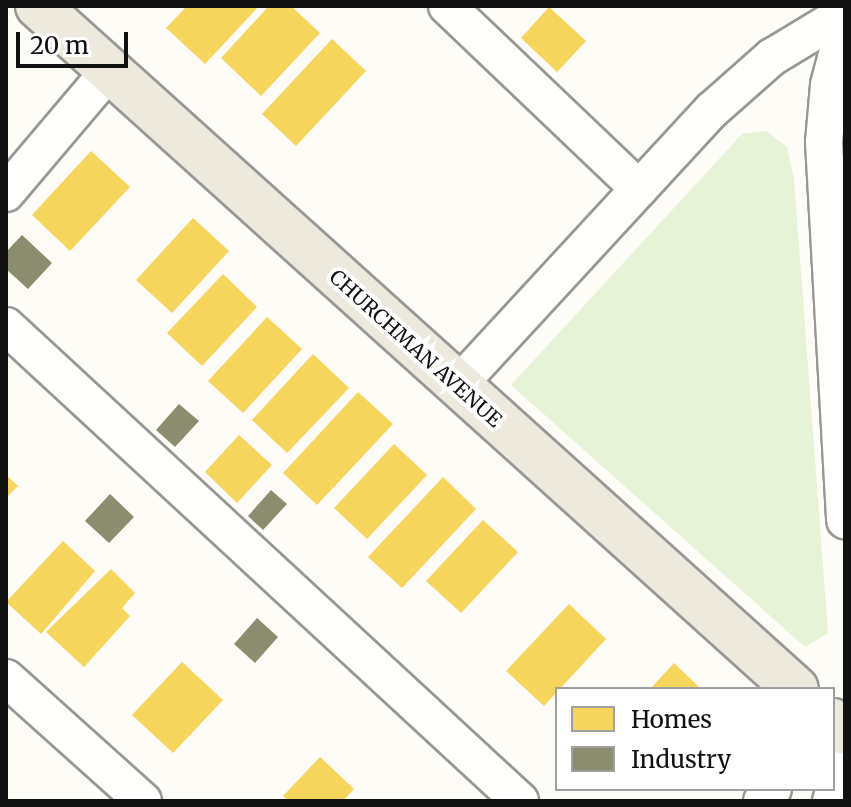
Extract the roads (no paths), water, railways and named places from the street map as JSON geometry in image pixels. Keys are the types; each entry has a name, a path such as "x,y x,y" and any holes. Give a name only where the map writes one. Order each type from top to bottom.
{"main road":[{"name":"CHURCHMAN AVENUE","path":"38,6 794,687"}],"street":[{"path":"447,6 639,189"},
{"path":"458,385 749,75 845,13"},
{"path":"845,24 829,85 824,142 845,520"},
{"path":"6,193 109,71"},
{"path":"6,326 520,801"},
{"path":"6,678 143,801"},
{"path":"835,788 845,757"}]}
